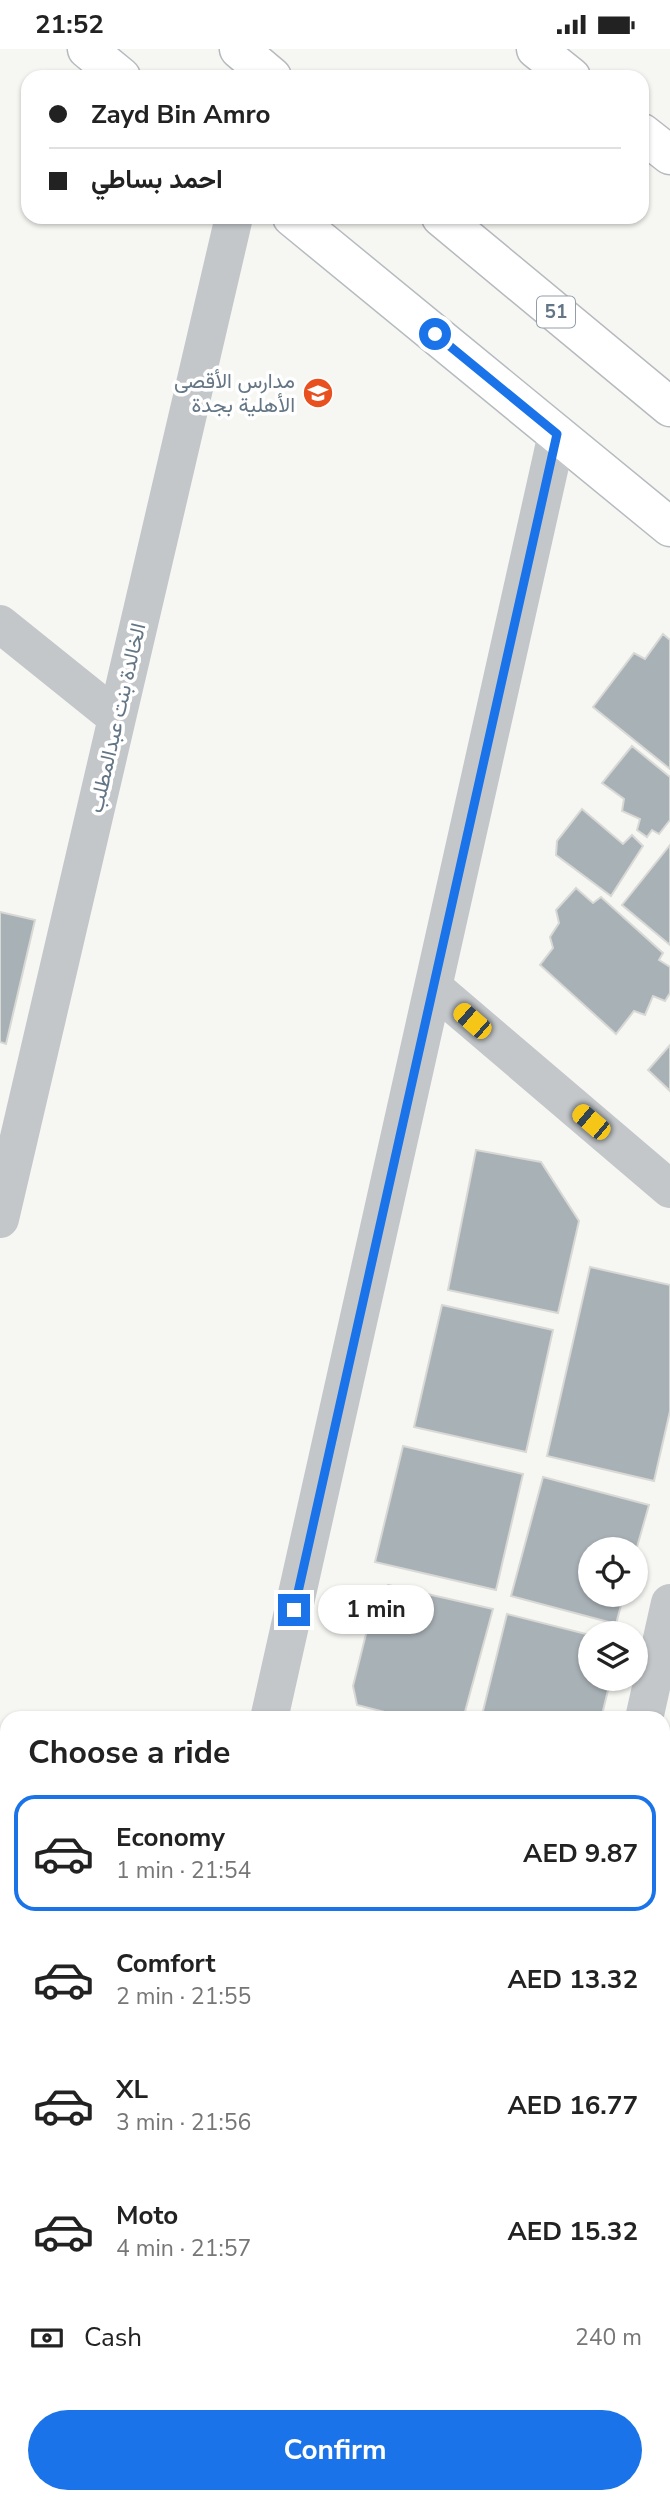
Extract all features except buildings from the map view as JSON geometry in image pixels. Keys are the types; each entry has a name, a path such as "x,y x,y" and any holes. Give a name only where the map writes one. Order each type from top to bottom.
{"main road":[{"path":"87,49 112,70"},
{"path":"239,49 264,70"},
{"path":"536,49 562,70"},
{"path":"649,138 670,155"},
{"path":"301,224 670,527"},
{"name":"51","path":"449,224 670,407"}],"street":[{"name":"الخالدة بنت عبدالمطلب","path":"0,1219 232,224"},
{"path":"271,1711 557,434"},
{"path":"0,624 117,718"},
{"path":"433,987 670,1189"},
{"path":"646,1711 670,1604"}],"place":[{"name":"مدارس الأقصى الأهلية بجدة","path":"318,393"}],"route":[{"path":"294,1610 557,434 435,334"}]}
